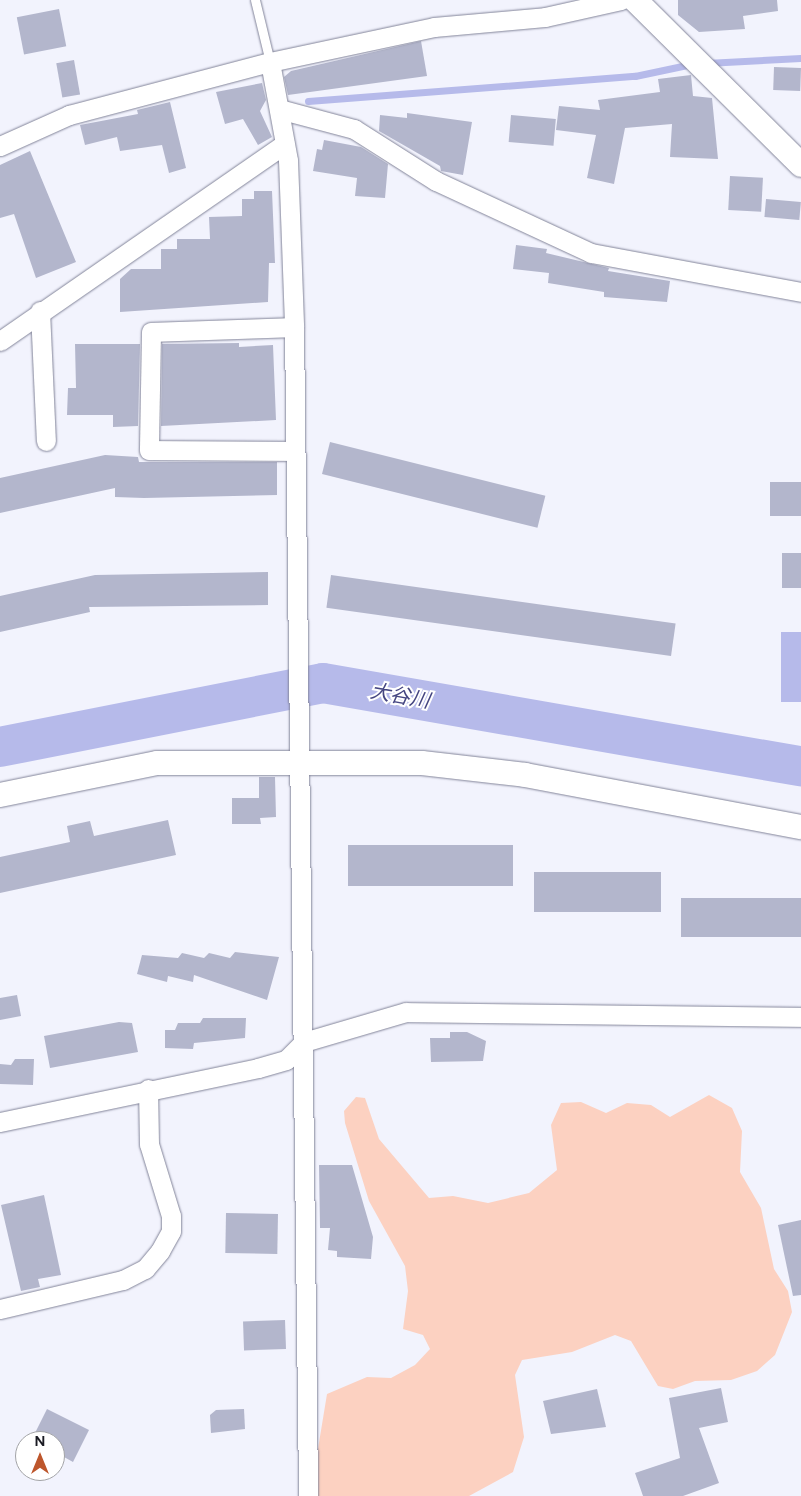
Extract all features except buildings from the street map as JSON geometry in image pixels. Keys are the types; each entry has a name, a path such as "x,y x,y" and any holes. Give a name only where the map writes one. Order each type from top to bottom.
{"street":[{"path":"0,146 69,115 270,62 434,27 546,17 621,0"},
{"path":"635,0 801,166"},
{"path":"270,62 285,144 294,327 295,648 302,763 304,1042 300,1081 308,1496"},
{"path":"279,109 354,129 436,181 591,253 801,292"},
{"path":"0,341 40,311 285,144"},
{"path":"40,311 46,441"},
{"path":"294,327 151,332 149,450 294,451"},
{"path":"0,795 157,763 464,766 801,827"},
{"path":"0,1122 286,1060 304,1042 406,1012 801,1017"},
{"path":"0,1309 123,1280 145,1268 160,1250 170,1231 171,1216 149,1144 148,1089"}],"lane":[{"path":"255,0 270,62"}],"shaded area":[{"path":"709,1095 732,1108 742,1131 740,1172 761,1208 774,1269 788,1291 792,1312 775,1355 757,1371 731,1380 695,1381 673,1389 658,1386 631,1341 615,1335 572,1352 522,1360 515,1375 524,1437 513,1472 469,1496 317,1496 314,1473 327,1394 367,1377 391,1378 415,1365 430,1349 423,1335 403,1329 408,1291 405,1266 369,1201 345,1123 344,1111 356,1097 365,1098 379,1139 429,1198 453,1196 488,1203 529,1193 557,1170 551,1125 561,1103 581,1102 606,1113 627,1103 651,1105 670,1117"}],"water":[{"path":"781,632 801,632 801,702 781,702"}],"waterway":[{"path":"706,63 801,58"},
{"path":"308,101 635,76 692,64"},
{"name":"大谷川","path":"0,747 323,683 801,766"}]}
